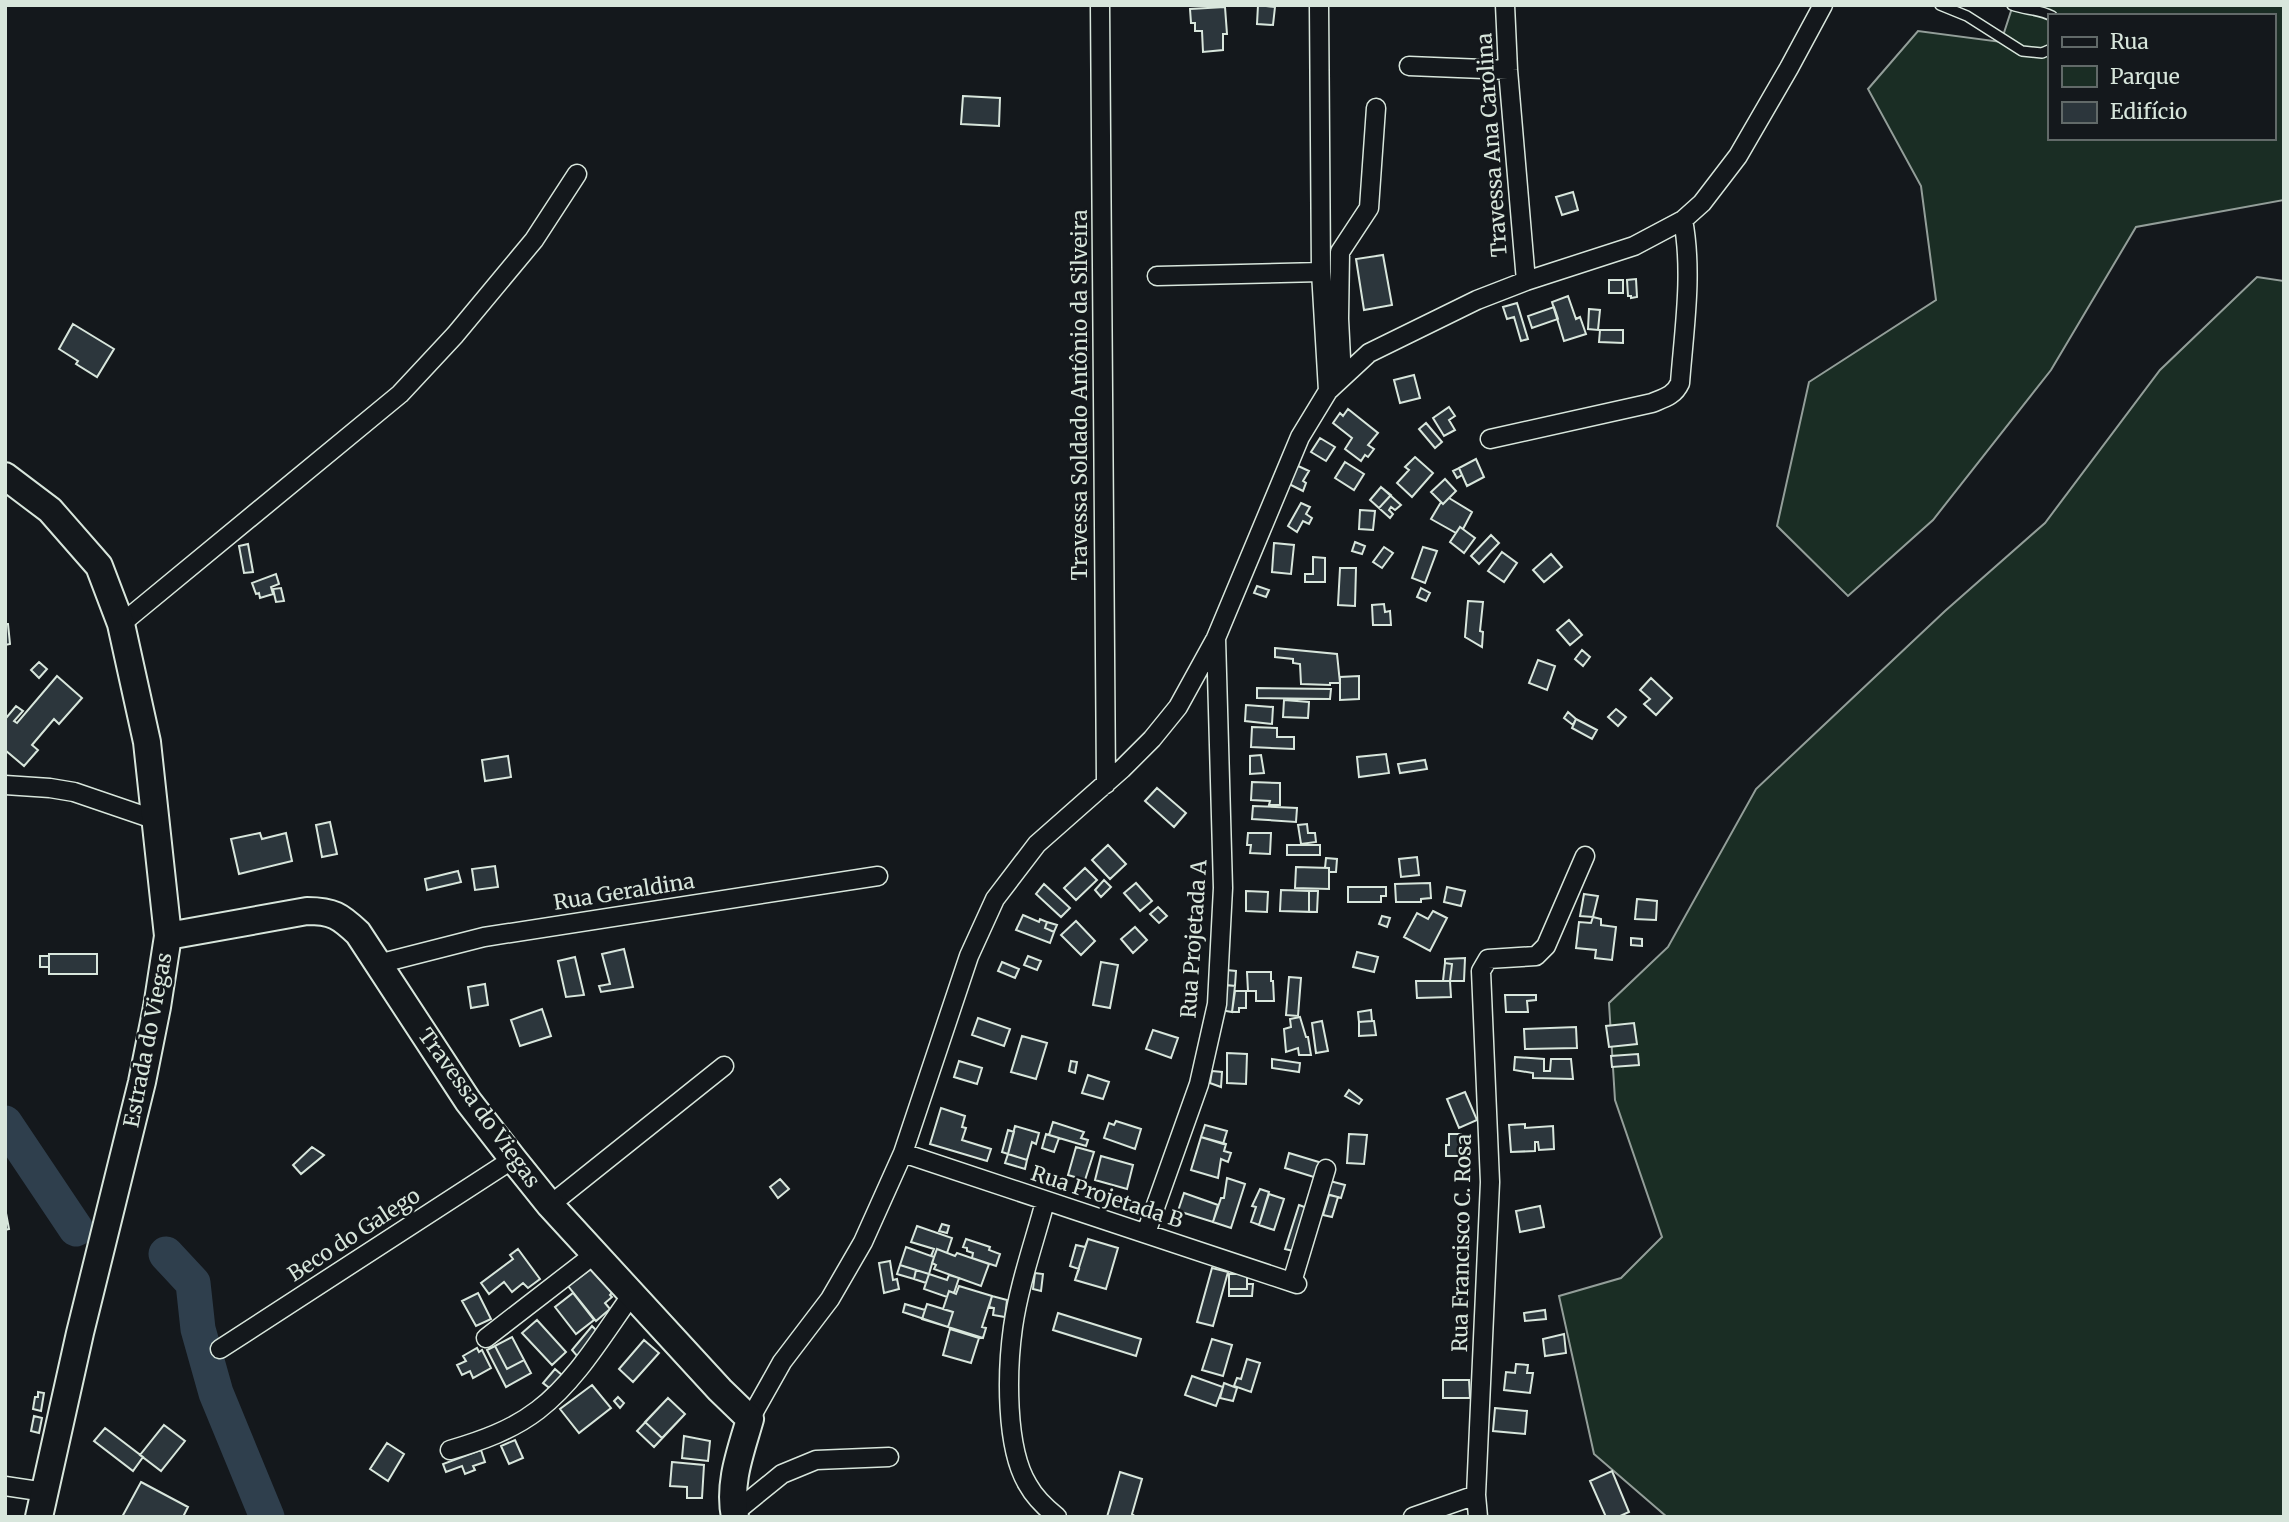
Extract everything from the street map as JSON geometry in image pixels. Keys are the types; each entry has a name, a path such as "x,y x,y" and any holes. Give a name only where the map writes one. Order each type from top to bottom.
{"street":[{"name":"Travessa Soldado Antônio da Silveira","path":"1100,5 1106,784"},
{"path":"1319,5 1321,272 1328,391"},
{"name":"Travessa Ana Carolina","path":"1505,5 1526,281"},
{"path":"734,1515 733,1483 750,1419 782,1362 830,1299 863,1242 903,1153 969,956 995,899 1037,844 1106,784 1152,739 1178,706 1216,638 1300,437 1328,391 1369,353 1477,300 1634,246 1683,220 1702,203 1738,156 1790,68 1823,5"},
{"path":"1409,66 1508,70"},
{"path":"1342,377 1340,252 1369,208 1376,108"},
{"path":"121,624 400,394 455,335 534,240 577,174"},
{"path":"1490,439 1652,403 1670,396 1676,390 1680,383 1686,281 1683,220"},
{"path":"1157,276 1321,272"},
{"name":"Estrada do Viegas","path":"5,475 50,510 99,566 121,624 147,742 168,936 142,1083 80,1334 42,1505"},
{"name":"Rua Projetada A","path":"1146,1233 1199,1084 1217,1004 1223,888 1216,638"},
{"path":"5,785 74,792 156,820"},
{"name":"Rua Francisco C. Rosa","path":"1478,1517 1476,1495 1490,1182 1481,971 1488,959 1536,956 1546,946 1585,856"},
{"name":"Rua Geraldina","path":"379,964 484,937 878,876"},
{"name":"Travessa do Viegas","path":"168,936 307,911 326,911 342,918 358,933 468,1101 550,1205 720,1390 750,1419"},
{"path":"550,1205 724,1066"},
{"name":"Rua Projetada B","path":"903,1153 1294,1283 1326,1169"},
{"name":"Beco do Galego","path":"220,1349 513,1158"},
{"path":"1045,1202 1020,1290 1013,1328 1009,1413 1016,1454 1027,1485 1044,1507 1057,1517"},
{"path":"486,1338 596,1253"},
{"path":"450,1450 490,1438 537,1411 566,1384 633,1293"},
{"path":"734,1515 782,1474 816,1460 889,1457"},
{"path":"5,1486 42,1505"},
{"path":"1413,1517 1476,1495"}],"lane":[{"path":"1940,5 1967,16 2022,51 2042,53 2048,50"},
{"path":"2012,5 2023,10 2043,11 2048,14"}],"green space":[{"path":"2013,5 2284,5 2284,200 2136,227 2051,370 1933,520 1848,596 1777,526 1809,382 1936,300 1921,186 1868,89 1918,31 2001,42"},
{"path":"2257,277 2284,281 2284,1517 1667,1517 1594,1454 1559,1296 1621,1278 1662,1237 1615,1100 1609,1003 1668,947 1756,789 1945,611 2045,523 2160,370"}],"building":[{"path":"1258,5 1275,7 1273,25 1257,24"},
{"path":"1225,7 1227,34 1223,34 1223,50 1203,52 1202,31 1195,31 1195,23 1191,23 1190,9"},
{"path":"963,96 1000,98 999,126 961,124"},
{"path":"1573,192 1578,210 1562,215 1556,197"},
{"path":"1383,255 1392,305 1364,310 1356,259"},
{"path":"1636,279 1637,297 1631,298 1628,296 1627,280"},
{"path":"1609,280 1623,280 1623,293 1609,293"},
{"path":"1568,296 1576,319 1580,317 1586,334 1564,341 1552,302"},
{"path":"1517,303 1528,339 1521,341 1514,317 1507,319 1503,307"},
{"path":"1554,307 1558,319 1532,328 1528,316"},
{"path":"1589,309 1600,310 1598,330 1588,329"},
{"path":"73,324 114,349 97,377 59,349"},
{"path":"1600,330 1623,330 1623,343 1599,342"},
{"path":"1414,375 1420,398 1400,403 1394,380"},
{"path":"1449,407 1455,416 1449,420 1455,430 1444,436 1433,418"},
{"path":"1348,409 1378,433 1368,445 1374,449 1361,461 1345,449 1352,438 1333,423 1340,413 1343,416"},
{"path":"1426,423 1442,442 1435,448 1419,429"},
{"path":"1320,438 1335,447 1326,461 1311,452"},
{"path":"1415,457 1433,473 1412,497 1397,483 1409,470 1405,467"},
{"path":"1476,459 1484,477 1467,486 1459,468"},
{"path":"1345,462 1364,474 1354,490 1335,478"},
{"path":"1296,465 1309,471 1303,481 1306,483 1303,491 1287,483"},
{"path":"1459,468 1462,475 1457,478 1453,471"},
{"path":"1445,479 1456,491 1443,504 1431,492"},
{"path":"1381,487 1391,495 1379,508 1370,500"},
{"path":"1381,487 1401,505 1395,510 1391,507 1389,510 1393,514 1390,518 1370,500"},
{"path":"1449,498 1472,512 1463,529 1460,527 1456,533 1431,519 1441,502 1443,504"},
{"path":"1301,503 1310,507 1306,514 1312,518 1309,524 1303,521 1297,532 1288,526"},
{"path":"1360,510 1375,511 1373,530 1359,529"},
{"path":"1460,527 1475,538 1464,553 1450,542"},
{"path":"1491,535 1499,543 1479,564 1471,556"},
{"path":"1355,542 1365,546 1362,554 1352,551"},
{"path":"1274,543 1294,545 1291,574 1272,572"},
{"path":"248,544 253,572 244,573 239,546"},
{"path":"1384,547 1393,553 1382,568 1373,562"},
{"path":"1423,547 1437,551 1425,583 1412,578"},
{"path":"1502,552 1517,563 1504,582 1488,571"},
{"path":"1551,554 1562,567 1544,582 1533,570"},
{"path":"1313,557 1325,558 1325,582 1305,582 1305,574 1313,574"},
{"path":"1340,568 1356,568 1355,606 1338,605"},
{"path":"276,574 279,584 271,587 273,594 260,598 252,583"},
{"path":"1257,586 1269,590 1266,597 1254,593"},
{"path":"281,588 284,601 276,602 273,589"},
{"path":"1421,588 1430,593 1426,601 1417,597"},
{"path":"1468,601 1483,602 1480,631 1483,632 1482,647 1465,637"},
{"path":"1384,604 1385,612 1390,611 1391,625 1373,625 1372,605"},
{"path":"1569,620 1582,635 1570,645 1557,630"},
{"path":"5,624 8,624 10,644 5,645"},
{"path":"1275,648 1337,654 1340,683 1301,684 1300,664 1293,663 1293,659 1275,657"},
{"path":"1582,650 1590,657 1583,666 1575,659"},
{"path":"1538,660 1555,666 1547,690 1529,683"},
{"path":"39,662 47,669 39,678 31,670"},
{"path":"57,676 82,698 59,724 54,719 32,745 38,750 24,766 5,750 5,716 16,706 23,711 14,721 17,723"},
{"path":"1359,676 1359,699 1340,700 1340,677"},
{"path":"1651,678 1672,698 1656,715 1644,704 1650,699 1640,690"},
{"path":"1257,688 1331,689 1330,699 1257,698"},
{"path":"1284,700 1309,702 1308,718 1283,717"},
{"path":"1246,705 1273,707 1272,724 1245,721"},
{"path":"1616,709 1626,717 1618,726 1608,717"},
{"path":"1568,712 1576,719 1573,725 1564,718"},
{"path":"1576,719 1597,730 1592,739 1572,728"},
{"path":"1252,727 1277,728 1277,737 1294,737 1294,749 1251,747"},
{"path":"1386,754 1389,773 1359,777 1357,757"},
{"path":"1261,755 1264,773 1250,774 1250,756"},
{"path":"508,756 511,777 485,781 482,760"},
{"path":"1425,760 1427,769 1400,773 1398,764"},
{"path":"1252,782 1280,783 1280,805 1269,805 1270,801 1251,800"},
{"path":"1157,788 1186,813 1174,827 1145,801"},
{"path":"1253,806 1297,808 1296,822 1252,819"},
{"path":"330,822 337,854 322,857 316,825"},
{"path":"1307,824 1308,833 1315,833 1316,842 1301,844 1298,825"},
{"path":"260,833 262,839 286,833 292,861 239,874 231,839"},
{"path":"1248,833 1271,833 1270,854 1250,853 1251,845 1247,845"},
{"path":"1108,845 1126,864 1110,879 1092,860"},
{"path":"1287,845 1320,845 1320,855 1287,855"},
{"path":"1417,857 1419,875 1401,877 1399,859"},
{"path":"1326,858 1337,859 1336,872 1329,872 1329,868 1325,868"},
{"path":"495,866 498,887 475,890 472,869"},
{"path":"1296,867 1329,868 1329,889 1295,888"},
{"path":"1085,868 1097,880 1076,900 1064,888"},
{"path":"458,871 461,882 427,890 425,879"},
{"path":"1104,880 1111,887 1101,897 1095,890"},
{"path":"1136,883 1152,901 1140,911 1124,893"},
{"path":"1430,883 1431,898 1421,899 1421,902 1396,902 1395,884"},
{"path":"1044,884 1070,908 1061,917 1036,894"},
{"path":"1348,887 1386,887 1386,896 1381,896 1381,902 1348,902"},
{"path":"1447,887 1465,891 1461,906 1444,902"},
{"path":"1281,890 1309,891 1309,912 1280,911"},
{"path":"1281,890 1318,891 1317,912 1280,911"},
{"path":"1246,891 1268,892 1267,912 1246,911"},
{"path":"1584,894 1598,896 1593,917 1580,916"},
{"path":"1637,899 1657,901 1656,920 1635,919"},
{"path":"1158,907 1167,916 1159,923 1150,914"},
{"path":"1433,911 1447,918 1430,951 1404,937 1417,913 1428,919"},
{"path":"1023,915 1039,922 1040,919 1047,922 1045,928 1054,932 1050,943 1016,930"},
{"path":"1382,916 1390,918 1387,927 1379,924"},
{"path":"1593,917 1601,919 1601,925 1616,927 1612,960 1595,958 1596,950 1576,948 1579,922 1591,923"},
{"path":"1076,921 1095,941 1081,955 1061,935"},
{"path":"1047,922 1057,925 1054,932 1045,928"},
{"path":"1135,927 1147,940 1133,953 1121,939"},
{"path":"1631,938 1642,939 1642,946 1631,945"},
{"path":"624,949 633,987 601,992 599,986 610,984 602,954"},
{"path":"1357,952 1378,957 1374,972 1353,967"},
{"path":"49,954 97,954 97,974 49,974"},
{"path":"40,956 49,956 49,967 40,967"},
{"path":"1028,956 1041,961 1037,970 1024,965"},
{"path":"575,957 584,995 566,997 558,961"},
{"path":"1465,958 1464,981 1450,981 1452,964 1445,963 1445,959"},
{"path":"1002,962 1019,969 1015,978 998,971"},
{"path":"1101,962 1118,965 1110,1008 1093,1005"},
{"path":"1445,963 1452,964 1450,981 1443,981"},
{"path":"1226,970 1236,971 1235,986 1224,985"},
{"path":"1247,972 1271,972 1274,1001 1256,1001 1256,991 1248,991"},
{"path":"1289,977 1301,978 1298,1016 1286,1015"},
{"path":"1416,981 1450,981 1451,997 1417,998"},
{"path":"485,984 488,1005 471,1008 468,987"},
{"path":"1226,985 1235,986 1232,1012 1220,1010"},
{"path":"1235,991 1246,991 1246,1008 1239,1008 1239,1012 1232,1012"},
{"path":"1505,995 1536,995 1536,1000 1527,1001 1528,1012 1506,1012"},
{"path":"542,1009 551,1036 520,1046 511,1020"},
{"path":"1371,1010 1372,1021 1359,1022 1358,1012"},
{"path":"1300,1017 1308,1037 1311,1055 1299,1055 1298,1048 1286,1052 1284,1029 1291,1027 1290,1019"},
{"path":"978,1018 1010,1029 1004,1046 972,1035"},
{"path":"1322,1021 1328,1051 1316,1053 1312,1023"},
{"path":"1374,1021 1376,1035 1359,1036 1359,1022"},
{"path":"1634,1023 1637,1044 1609,1047 1606,1026"},
{"path":"1576,1027 1577,1048 1525,1049 1524,1029"},
{"path":"1153,1030 1178,1038 1171,1058 1146,1049"},
{"path":"1022,1036 1047,1043 1036,1079 1011,1072"},
{"path":"1227,1053 1247,1054 1246,1084 1227,1083"},
{"path":"1638,1054 1639,1065 1612,1067 1611,1056"},
{"path":"1515,1057 1544,1059 1544,1071 1550,1071 1551,1059 1571,1059 1573,1079 1533,1078 1533,1073 1514,1070"},
{"path":"1272,1059 1300,1063 1299,1072 1272,1068"},
{"path":"959,1061 982,1068 977,1084 954,1077"},
{"path":"1071,1061 1077,1062 1075,1073 1069,1071"},
{"path":"1212,1071 1222,1072 1221,1087 1210,1083"},
{"path":"1088,1075 1109,1082 1103,1099 1082,1093"},
{"path":"1349,1090 1362,1100 1359,1104 1345,1096"},
{"path":"1465,1092 1477,1120 1459,1128 1447,1099"},
{"path":"941,1108 965,1116 962,1127 966,1128 962,1140 991,1149 987,1161 930,1144"},
{"path":"1116,1121 1141,1129 1135,1149 1104,1138 1109,1123 1114,1125"},
{"path":"1053,1122 1084,1132 1081,1138 1088,1140 1086,1146 1049,1135"},
{"path":"1525,1124 1525,1128 1553,1126 1554,1149 1539,1150 1538,1142 1535,1142 1535,1151 1511,1152 1509,1125"},
{"path":"1205,1125 1227,1131 1223,1144 1201,1137"},
{"path":"1015,1126 1039,1133 1036,1144 1032,1142 1027,1160 1008,1154"},
{"path":"1008,1130 1014,1132 1008,1154 1002,1152"},
{"path":"1046,1134 1059,1138 1054,1152 1042,1148"},
{"path":"1349,1134 1367,1135 1364,1164 1347,1163"},
{"path":"1449,1134 1461,1134 1461,1142 1470,1142 1470,1156 1446,1156"},
{"path":"1201,1137 1226,1144 1224,1151 1231,1153 1228,1162 1221,1159 1218,1178 1191,1170"},
{"path":"312,1147 324,1155 301,1174 293,1165"},
{"path":"1076,1147 1094,1152 1085,1180 1068,1175"},
{"path":"1289,1153 1322,1163 1317,1178 1285,1168"},
{"path":"1008,1154 1027,1160 1025,1169 1005,1163"},
{"path":"1101,1156 1133,1165 1127,1189 1095,1180"},
{"path":"1227,1178 1245,1184 1231,1228 1213,1222 1221,1198 1224,1198"},
{"path":"780,1179 789,1189 778,1198 770,1187"},
{"path":"1330,1181 1345,1185 1341,1198 1327,1194"},
{"path":"1260,1189 1269,1192 1259,1225 1251,1222 1256,1207 1252,1206"},
{"path":"1184,1193 1218,1205 1213,1222 1178,1211"},
{"path":"1269,1194 1284,1199 1274,1230 1259,1225"},
{"path":"1329,1195 1338,1197 1332,1217 1323,1215"},
{"path":"1299,1205 1310,1209 1297,1252 1285,1249"},
{"path":"1540,1206 1544,1227 1520,1232 1516,1211"},
{"path":"5,1208 9,1229 5,1230"},
{"path":"5,1208 9,1229 5,1230"},
{"path":"942,1224 949,1226 947,1233 939,1231"},
{"path":"917,1226 952,1238 947,1253 937,1249 934,1257 931,1256 934,1249 911,1242"},
{"path":"966,1239 990,1247 989,1250 1000,1254 996,1266 972,1258 973,1253 963,1247"},
{"path":"1088,1239 1118,1248 1106,1289 1075,1280"},
{"path":"1088,1239 1118,1248 1106,1289 1075,1280 1079,1269 1070,1266 1076,1245 1085,1247"},
{"path":"906,1247 934,1257 929,1274 900,1265"},
{"path":"518,1249 540,1279 528,1288 523,1283 512,1292 504,1282 489,1294 481,1283 513,1259 510,1255"},
{"path":"937,1249 989,1264 981,1286 934,1269 936,1265 932,1263"},
{"path":"890,1261 893,1280 897,1279 899,1289 884,1293 879,1263"},
{"path":"900,1265 916,1270 914,1279 897,1274"},
{"path":"595,1266 615,1289 610,1295 612,1297 605,1303 610,1309 596,1321 568,1286"},
{"path":"1212,1268 1228,1272 1213,1326 1197,1322"},
{"path":"916,1270 929,1274 926,1283 914,1279"},
{"path":"1035,1273 1043,1274 1041,1291 1033,1289"},
{"path":"929,1274 947,1280 949,1275 959,1278 954,1293 949,1291 947,1297 924,1289"},
{"path":"1229,1274 1247,1274 1247,1289 1229,1289"},
{"path":"1229,1274 1247,1274 1247,1284 1253,1284 1252,1296 1229,1296"},
{"path":"959,1286 992,1296 982,1327 986,1328 983,1338 948,1327 953,1312 943,1309 949,1291 956,1294"},
{"path":"478,1293 491,1319 476,1326 462,1301"},
{"path":"573,1293 594,1320 576,1334 555,1307"},
{"path":"992,1296 1007,1300 1005,1317 993,1315 994,1308 989,1307"},
{"path":"905,1304 925,1310 927,1304 953,1312 948,1327 903,1312"},
{"path":"927,1304 953,1312 948,1327 922,1319"},
{"path":"1545,1310 1546,1319 1525,1321 1524,1313"},
{"path":"1058,1313 1141,1339 1136,1356 1053,1330"},
{"path":"537,1320 566,1352 552,1365 522,1333"},
{"path":"592,1326 598,1332 578,1357 572,1350"},
{"path":"950,1329 979,1338 971,1363 943,1355"},
{"path":"1564,1334 1566,1353 1545,1356 1543,1339"},
{"path":"512,1337 531,1373 506,1387 487,1350"},
{"path":"1212,1339 1232,1345 1223,1376 1202,1370"},
{"path":"644,1340 659,1353 633,1382 619,1369"},
{"path":"495,1346 507,1369 524,1360 531,1373 506,1387 487,1350"},
{"path":"477,1348 479,1352 482,1350 491,1368 473,1378 470,1371 462,1375 457,1365 466,1361 463,1356"},
{"path":"1247,1359 1260,1363 1251,1392 1234,1386 1237,1378 1241,1379"},
{"path":"1516,1364 1528,1365 1527,1373 1533,1373 1530,1393 1504,1390 1506,1372 1515,1373"},
{"path":"555,1369 563,1376 552,1390 543,1383"},
{"path":"1192,1376 1223,1387 1216,1406 1185,1395"},
{"path":"1443,1380 1469,1380 1470,1398 1443,1398"},
{"path":"1224,1383 1237,1388 1233,1401 1220,1398"},
{"path":"592,1385 611,1408 579,1433 560,1409"},
{"path":"38,1392 44,1393 41,1411 33,1409"},
{"path":"618,1397 624,1403 620,1408 614,1401"},
{"path":"668,1398 685,1414 662,1438 645,1422"},
{"path":"668,1398 685,1414 654,1447 637,1431"},
{"path":"1495,1408 1527,1411 1525,1434 1493,1431"},
{"path":"34,1416 42,1418 39,1433 31,1431"},
{"path":"164,1425 185,1441 161,1471 140,1455"},
{"path":"105,1428 143,1457 133,1471 94,1441"},
{"path":"684,1436 710,1441 708,1461 682,1458"},
{"path":"515,1440 523,1458 509,1464 501,1446"},
{"path":"387,1443 404,1454 388,1481 370,1469"},
{"path":"481,1450 485,1462 473,1466 475,1470 465,1474 462,1466 446,1472 443,1464"},
{"path":"672,1462 704,1465 702,1498 687,1498 687,1487 670,1486"},
{"path":"1612,1471 1629,1512 1618,1517 1606,1517 1590,1481"},
{"path":"1120,1472 1142,1479 1132,1514 1136,1517 1107,1517"},
{"path":"141,1482 188,1507 183,1517 122,1517"},
{"path":"141,1482 188,1507 183,1517 122,1517"}],"waterway":[{"path":"5,1123 76,1229"},
{"path":"166,1254 193,1283 198,1329 216,1393 267,1517"}]}
